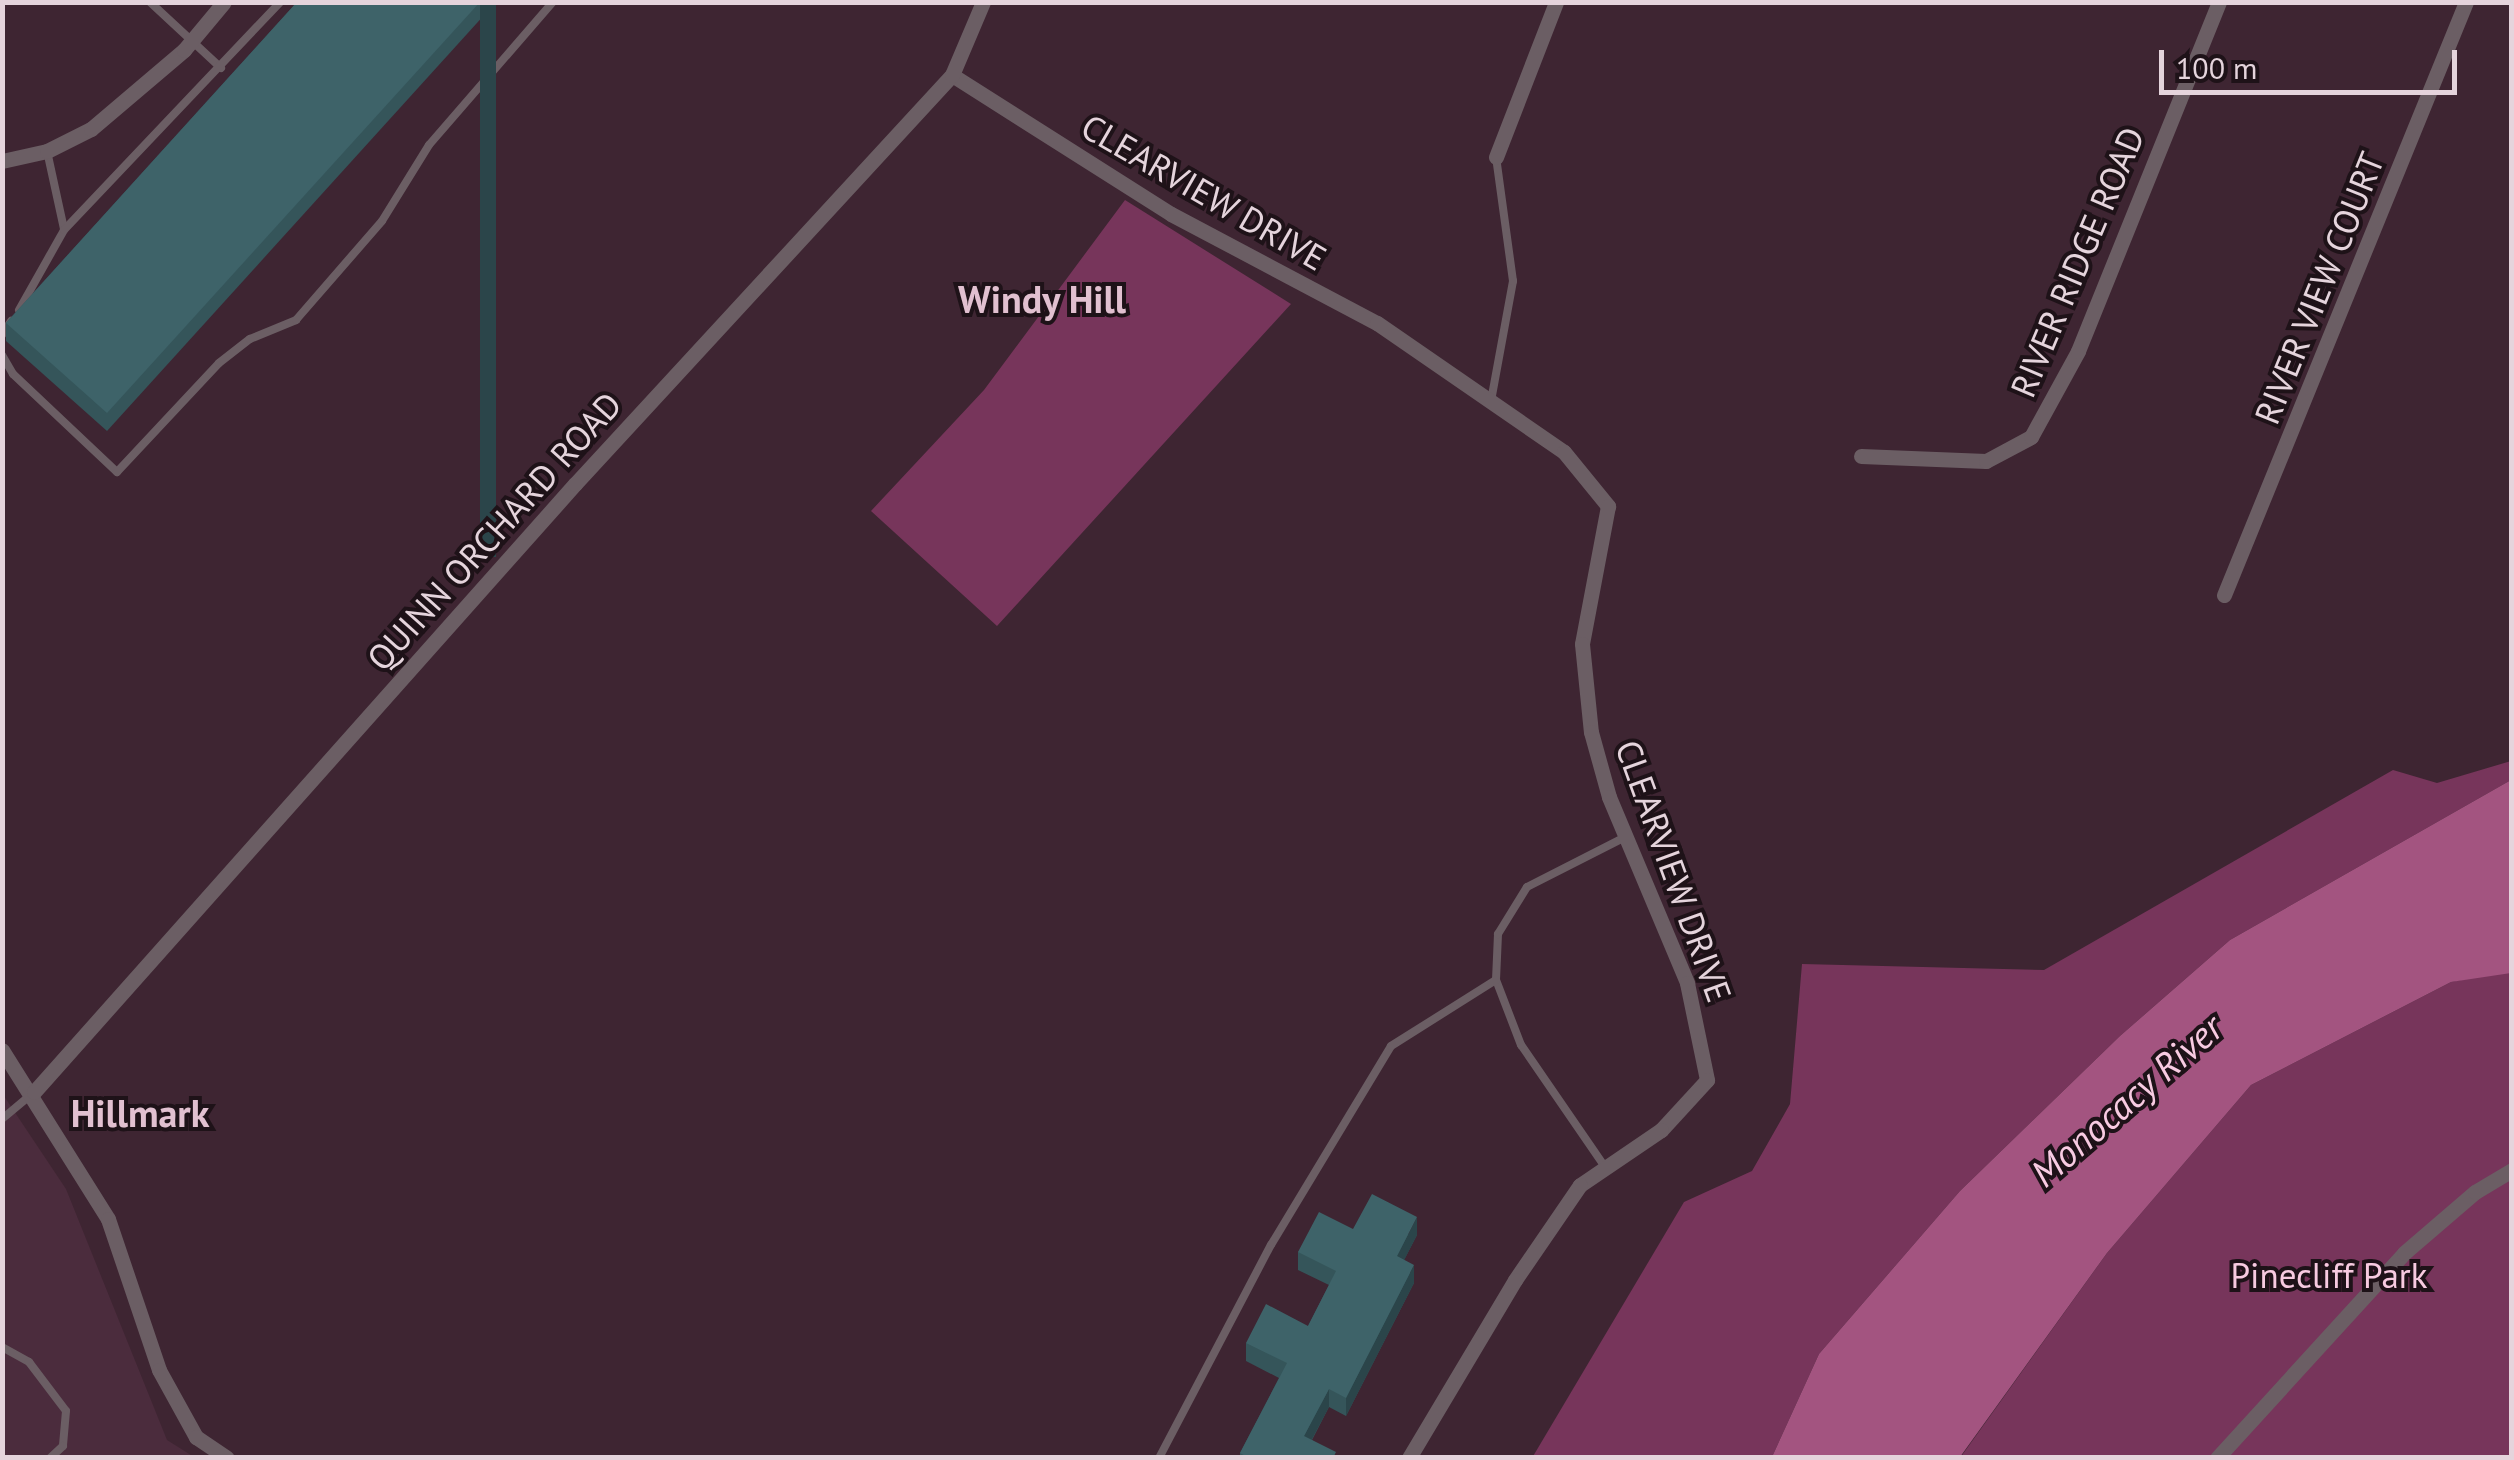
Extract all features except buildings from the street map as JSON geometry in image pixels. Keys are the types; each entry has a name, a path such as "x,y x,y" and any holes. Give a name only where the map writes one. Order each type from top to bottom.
{"street":[{"path":"2,161 47,150 128,102 194,38 224,2"},
{"name":"QUINN ORCHARD ROAD","path":"34,1092 549,514 952,75 984,2"},
{"path":"1496,157 1556,2"},
{"name":"RIVER RIDGE ROAD","path":"1861,456 1986,461 2031,437 2078,352 2219,2"},
{"name":"RIVER VIEW COURT","path":"2224,596 2466,2"},
{"name":"CLEARVIEW DRIVE","path":"952,75 1171,214 1377,324 1564,452 1608,506 1582,644 1591,732 1625,836 1687,984 1707,1080 1661,1130 1580,1185 1514,1280 1409,1458"},
{"path":"2,1050 34,1092 108,1219 159,1370 196,1437 226,1458"},
{"path":"2217,1458 2404,1252 2475,1192 2512,1170"}],"lane":[{"path":"150,2 194,38 221,68"},
{"path":"2,335 64,230 280,2"},
{"path":"2,356 12,374 117,472 219,363 250,339 296,320 382,221 429,144 553,2"},
{"path":"47,150 64,230"},
{"path":"1491,401 1513,280 1496,157"},
{"path":"1606,1168 1521,1046 1496,980 1498,934 1527,887 1625,836"},
{"path":"1159,1458 1270,1245 1392,1046 1496,980"},
{"path":"2,1119 34,1092"},
{"path":"2,1347 29,1362 66,1411 63,1446 50,1458"}],"shaded area":[{"path":"2,1093 66,1189 167,1440 194,1457 3,1457"}],"green space":[{"path":"1125,200 1291,304 997,626 871,511 984,390"},
{"path":"2511,761 2511,780 2230,940 2120,1036 1960,1191 1819,1354 1772,1457 1532,1458 1684,1202 1752,1171 1790,1104 1802,964 2044,970 2393,770 2437,783"},
{"name":"Pinecliff Park","path":"2511,970 2511,1457 1960,1458 2107,1253 2251,1085 2451,982"}],"water":[{"name":"Monocacy River","path":"2511,780 2511,973 2451,982 2251,1085 2107,1253 1960,1457 1772,1457 1819,1354 1960,1191 2120,1036 2230,940"}],"district":[{"name":"Windy Hill","path":"1042,299"},
{"name":"Hillmark","path":"140,1113"}]}
